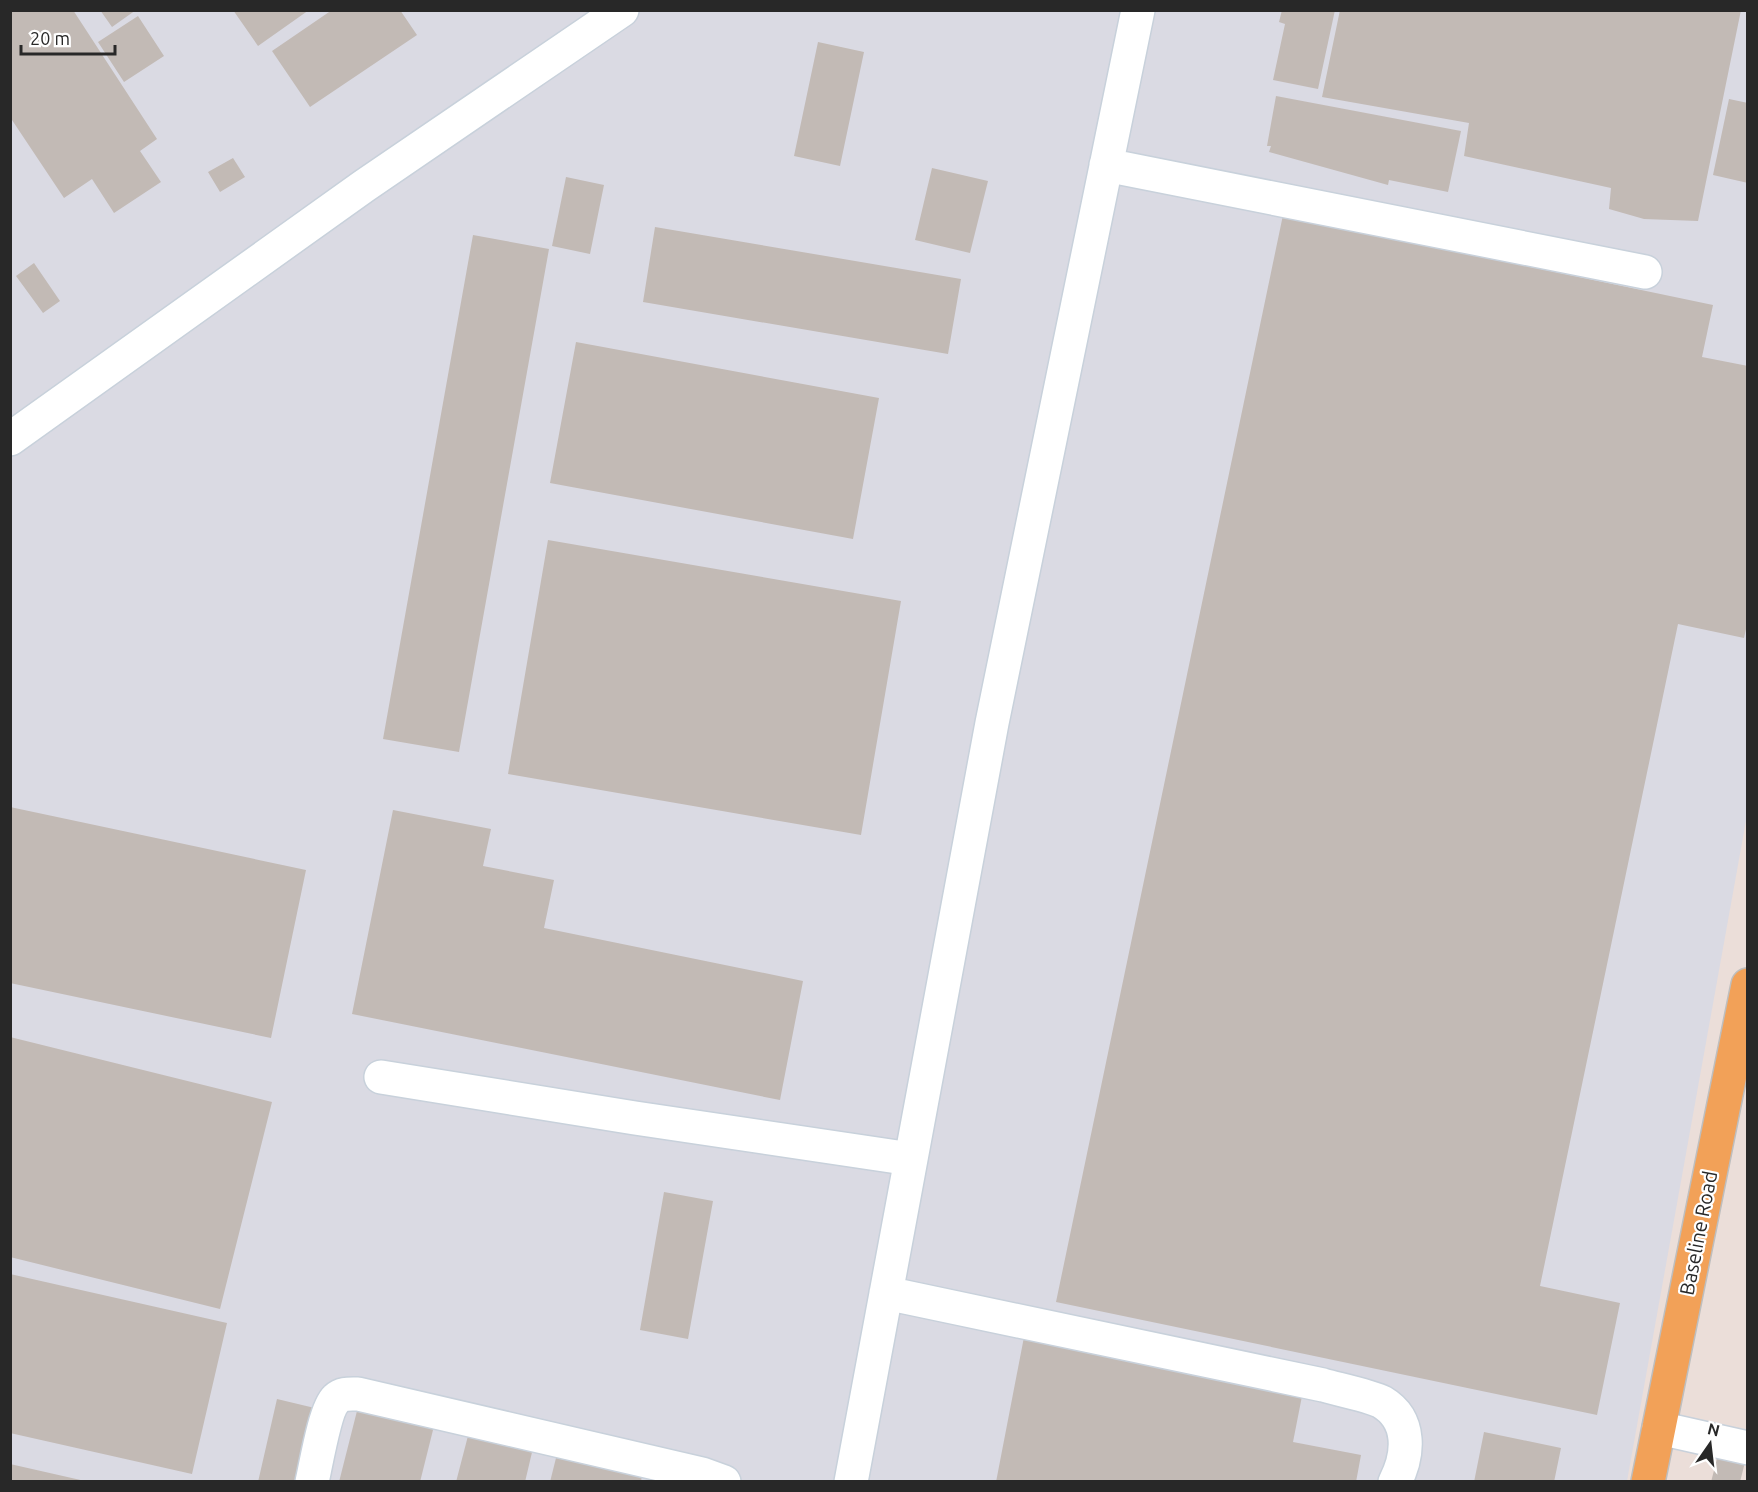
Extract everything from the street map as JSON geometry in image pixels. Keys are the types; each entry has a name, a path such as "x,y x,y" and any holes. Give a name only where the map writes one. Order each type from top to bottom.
{"main road":[{"name":"Baseline Road","path":"1648,1482 1748,985"}],"street":[{"path":"10,439 364,186 622,10"},
{"path":"851,1482 992,723 1138,10"},
{"path":"1107,165 1645,272"},
{"path":"381,1077 911,1159"},
{"path":"886,1293 1323,1385 1382,1402 1401,1420 1407,1443 1395,1482"},
{"path":"312,1482 328,1412 334,1400 344,1394 358,1394 702,1474 724,1482"},
{"path":"1659,1428 1748,1448"}],"shaded area":[{"path":"10,11 1747,11 1747,815 1627,1481 11,1481"}],"building":[{"path":"10,10 73,10 157,139 140,151 161,182 114,213 92,179 64,198 10,117"},
{"path":"100,10 136,10 112,27"},
{"path":"233,10 309,10 258,46"},
{"path":"332,10 400,10 417,35 310,107 272,51"},
{"path":"1282,10 1335,10 1318,89 1273,80 1285,24 1279,22"},
{"path":"1340,10 1741,10 1698,221 1644,219 1609,209 1611,188 1464,156 1469,123 1322,97"},
{"path":"138,16 164,56 124,82 98,42"},
{"path":"818,42 864,52 840,166 794,156"},
{"path":"1276,96 1461,131 1448,192 1389,180 1388,185 1269,152 1271,146 1267,146"},
{"path":"1729,99 1748,103 1748,183 1713,175"},
{"path":"233,158 245,177 220,192 208,172"},
{"path":"932,168 988,181 970,253 915,240"},
{"path":"566,177 604,185 590,254 552,246"},
{"path":"1283,215 1713,305 1702,357 1748,366 1748,620 1744,638 1678,624 1540,1286 1620,1303 1597,1415 1056,1302"},
{"path":"655,227 961,279 948,354 643,302"},
{"path":"473,235 549,249 459,752 383,739"},
{"path":"34,263 60,301 43,313 16,276"},
{"path":"576,342 879,398 853,539 550,483"},
{"path":"548,540 901,601 861,835 508,774"},
{"path":"10,807 306,870 271,1038 10,983"},
{"path":"393,810 491,829 483,866 554,880 544,928 803,981 780,1100 352,1014"},
{"path":"10,1037 272,1102 220,1309 10,1257"},
{"path":"664,1192 713,1201 688,1339 640,1330"},
{"path":"10,1274 227,1323 192,1474 10,1433"},
{"path":"1024,1337 1303,1391 1293,1442 1361,1455 1356,1482 996,1482"},
{"path":"277,1399 323,1410 307,1482 258,1482"},
{"path":"358,1407 434,1426 420,1482 339,1482"},
{"path":"469,1432 533,1448 525,1482 456,1482"},
{"path":"1484,1432 1561,1448 1554,1482 1474,1482"},
{"path":"557,1454 642,1475 641,1482 550,1482"},
{"path":"1718,1455 1745,1462 1740,1482 1711,1482"},
{"path":"10,1464 85,1481 85,1482 10,1482"}]}
